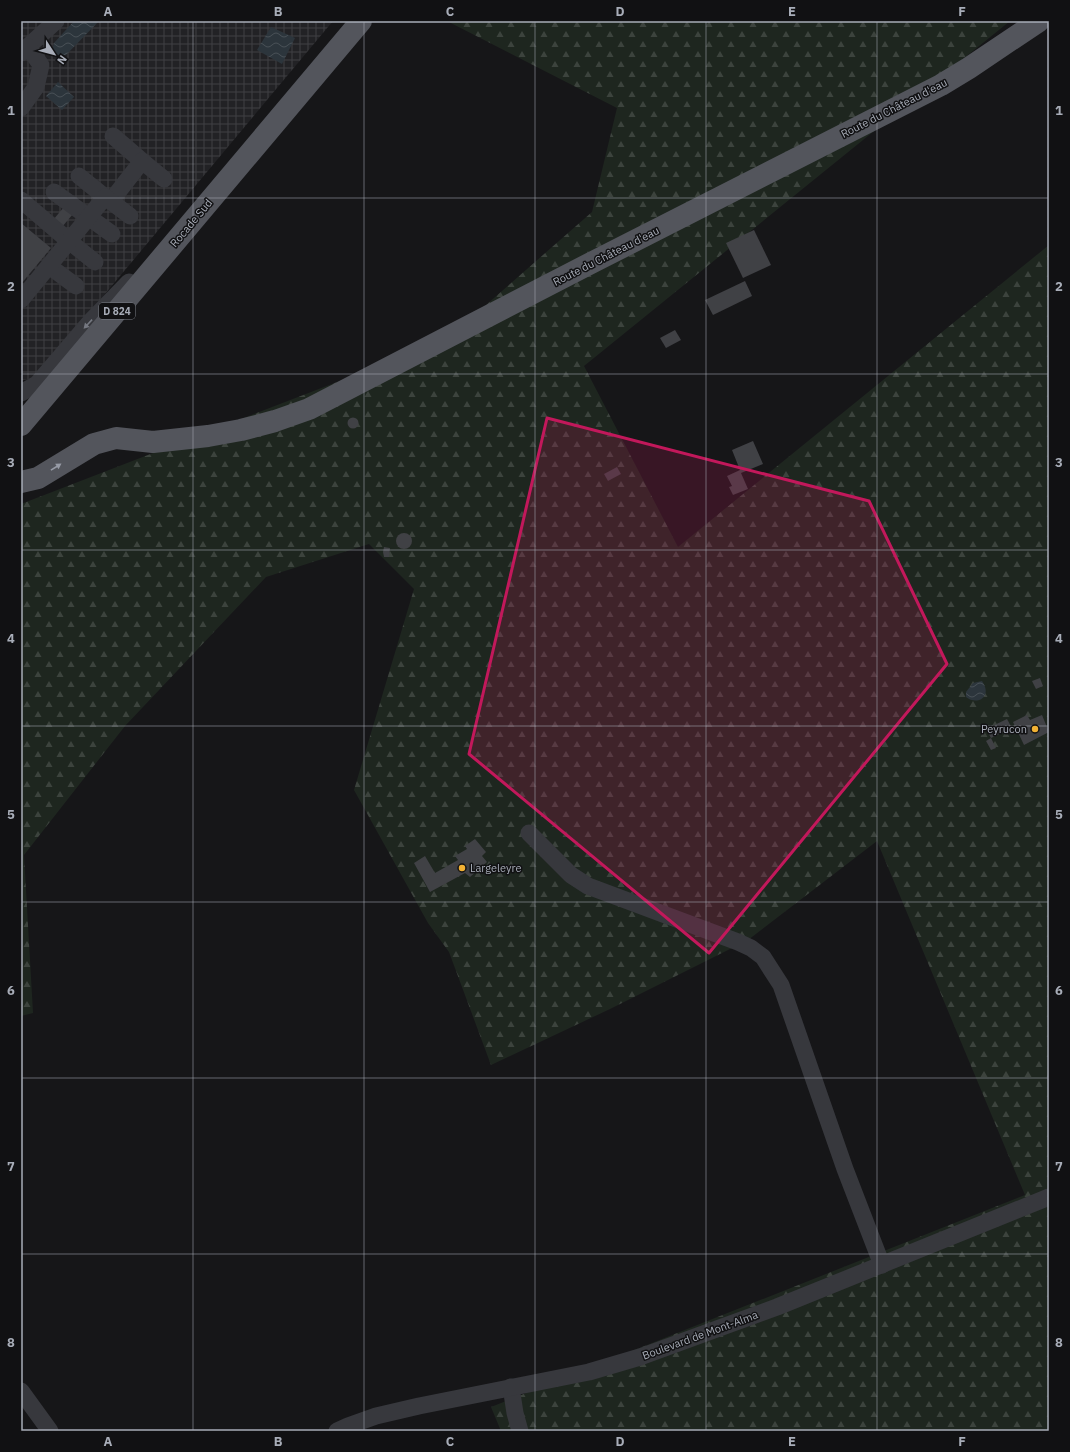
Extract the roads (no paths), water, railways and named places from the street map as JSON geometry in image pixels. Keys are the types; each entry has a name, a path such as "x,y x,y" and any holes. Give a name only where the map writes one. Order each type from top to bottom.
{"main road":[{"name":"Rocade Sud","path":"21,425 361,21"},
{"name":"Route du Château d'eau","path":"21,482 38,478 94,444 116,438 153,442 208,436 275,422 309,410 598,260 941,85 1039,21"}],"street":[{"path":"21,108 36,87 41,65 25,50 56,21"},
{"path":"113,136 164,179"},
{"path":"21,300 88,218 108,199 142,161"},
{"path":"80,176 130,216"},
{"path":"54,192 112,234"},
{"path":"21,393 37,384 90,322 214,197"},
{"path":"21,200 95,262"},
{"path":"49,266 76,286"},
{"path":"529,834 571,875 588,886 738,942 751,948 764,957 781,985 845,1169 882,1265"},
{"name":"Boulevard de Mont-Alma","path":"338,1431 376,1416 589,1372 652,1353 763,1312 1049,1197"},
{"path":"511,1387 515,1413 520,1431"},
{"path":"21,1391 50,1431"}],"water":[{"path":"74,21 99,21 66,55 58,55 52,50 54,43"},
{"path":"271,27 295,38 282,64 257,50"},
{"path":"58,82 74,97 62,110 46,96"},
{"path":"982,681 986,692 982,698 975,701 966,697 966,692 973,683"}],"place":[{"name":"Peyrucon","path":"1035,729"},
{"name":"Largeleyre","path":"462,868"}]}
